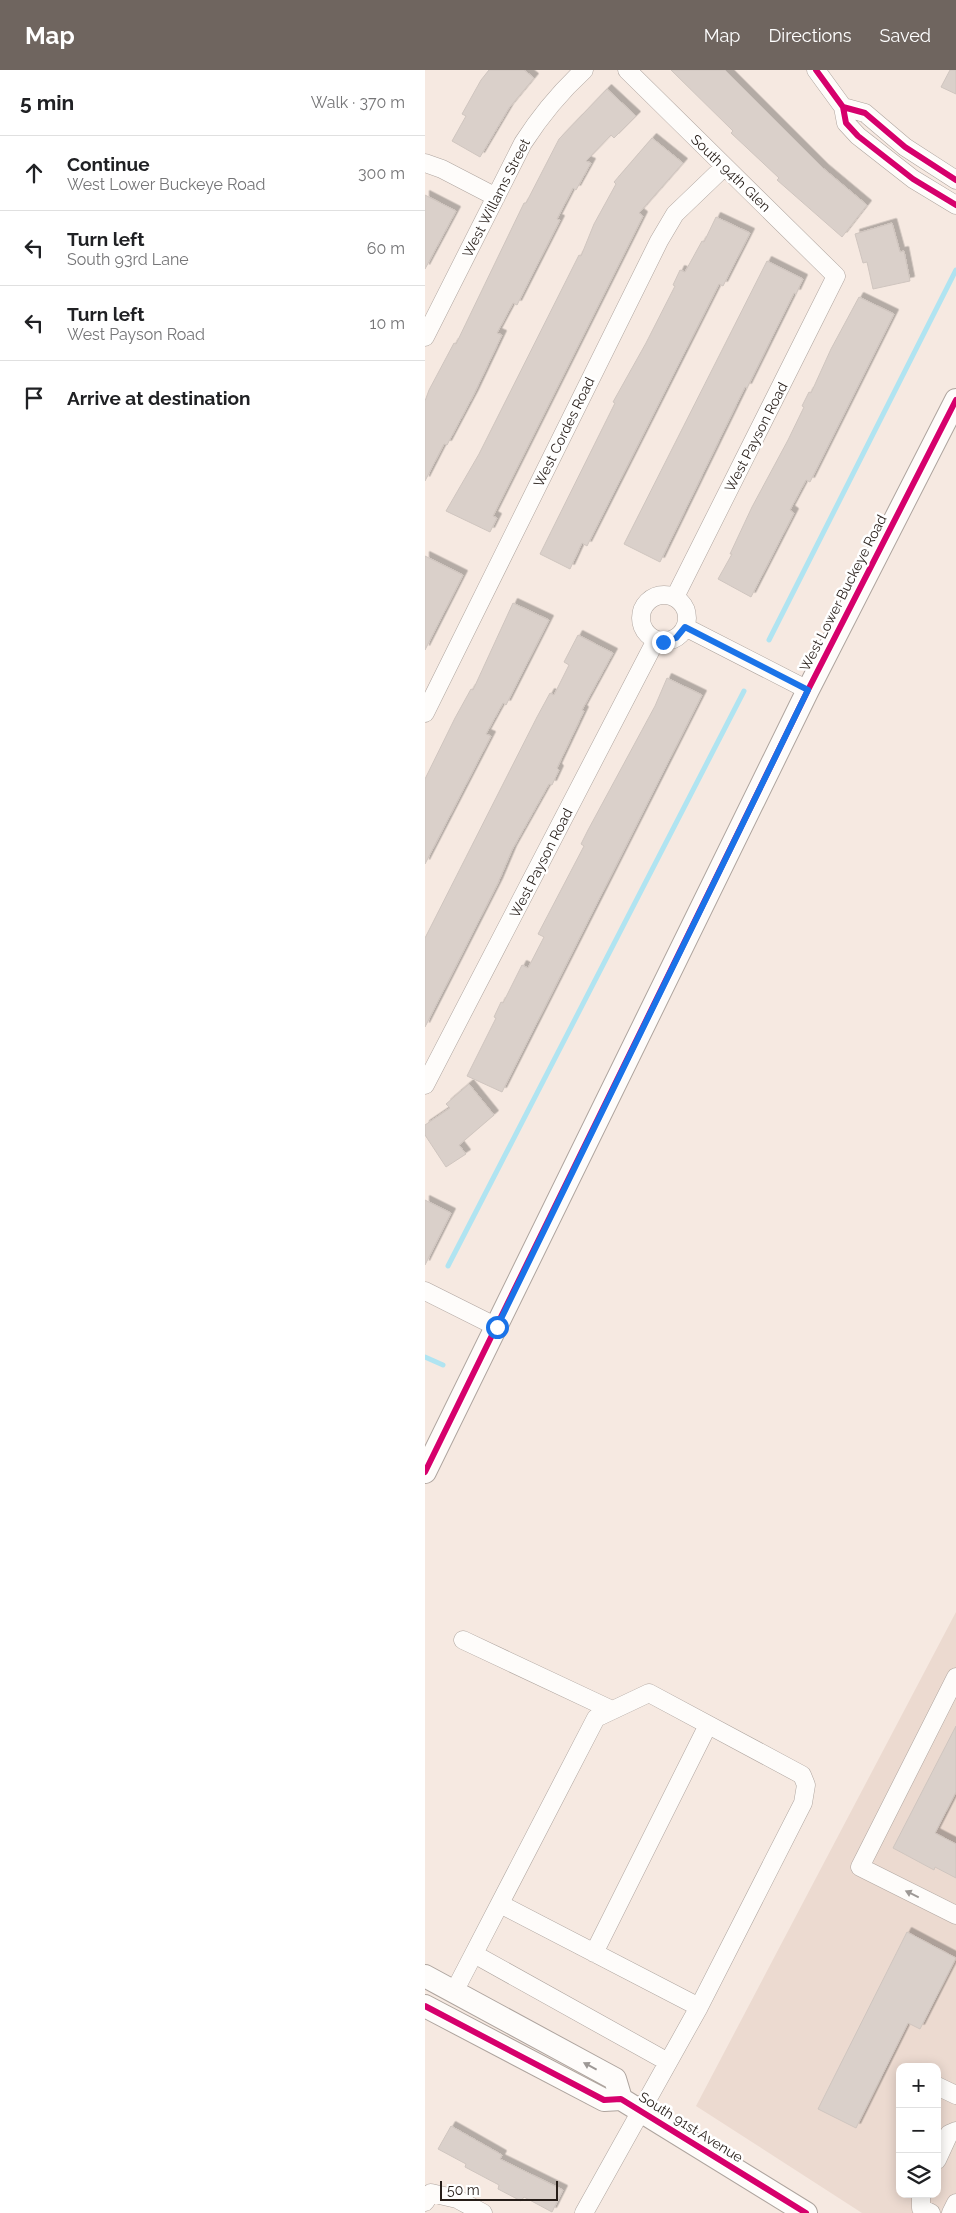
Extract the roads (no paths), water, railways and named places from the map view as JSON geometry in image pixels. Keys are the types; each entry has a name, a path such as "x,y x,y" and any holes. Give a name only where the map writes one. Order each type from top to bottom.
{"main road":[{"name":"West Lower Buckeye Road","path":"425,1472 808,690 956,400"},
{"name":"South 91st Avenue","path":"425,1976 615,2079 621,2099"},
{"name":"South 91st Avenue","path":"425,2006 604,2100 621,2099 806,2213"}],"street":[{"name":"West Willams Street","path":"425,337 523,143 539,118 561,92 584,70"},
{"name":"South 94th Glen","path":"627,70 836,276"},
{"path":"816,70 843,106 846,123 858,136 913,179 956,205"},
{"path":"843,106 865,113 905,147 956,180"},
{"path":"425,163 442,169 496,197"},
{"name":"West Cordes Road","path":"425,713 659,241 675,214 724,167"},
{"name":"West Payson Road","path":"675,597 836,276"},
{"path":"660,595 675,597 685,607 687,620 685,627 682,633 670,641 656,640 649,637 641,624 642,608 647,602 660,595"},
{"path":"685,627 808,690"},
{"name":"West Payson Road","path":"425,1086 656,640"},
{"path":"425,1291 497,1327"},
{"path":"463,1640 612,1710"},
{"path":"956,1677 860,1867 956,1915"},
{"path":"455,1992 596,1718 649,1693 802,1775 806,1785 803,1803 699,2007 584,2213"},
{"path":"594,1953 708,1724"},
{"path":"500,1904 699,2007"},
{"path":"474,1954 668,2062"},
{"path":"941,2088 956,2095"},
{"path":"940,2153 949,2134 956,2131"},
{"path":"428,2198 457,2198 483,2213"},
{"path":"921,2198 921,2208 931,2213"},
{"path":"951,2213 956,2203"}],"waterway":[{"path":"769,640 956,270"},
{"path":"448,1266 744,691"},
{"path":"425,1357 443,1365"}]}
